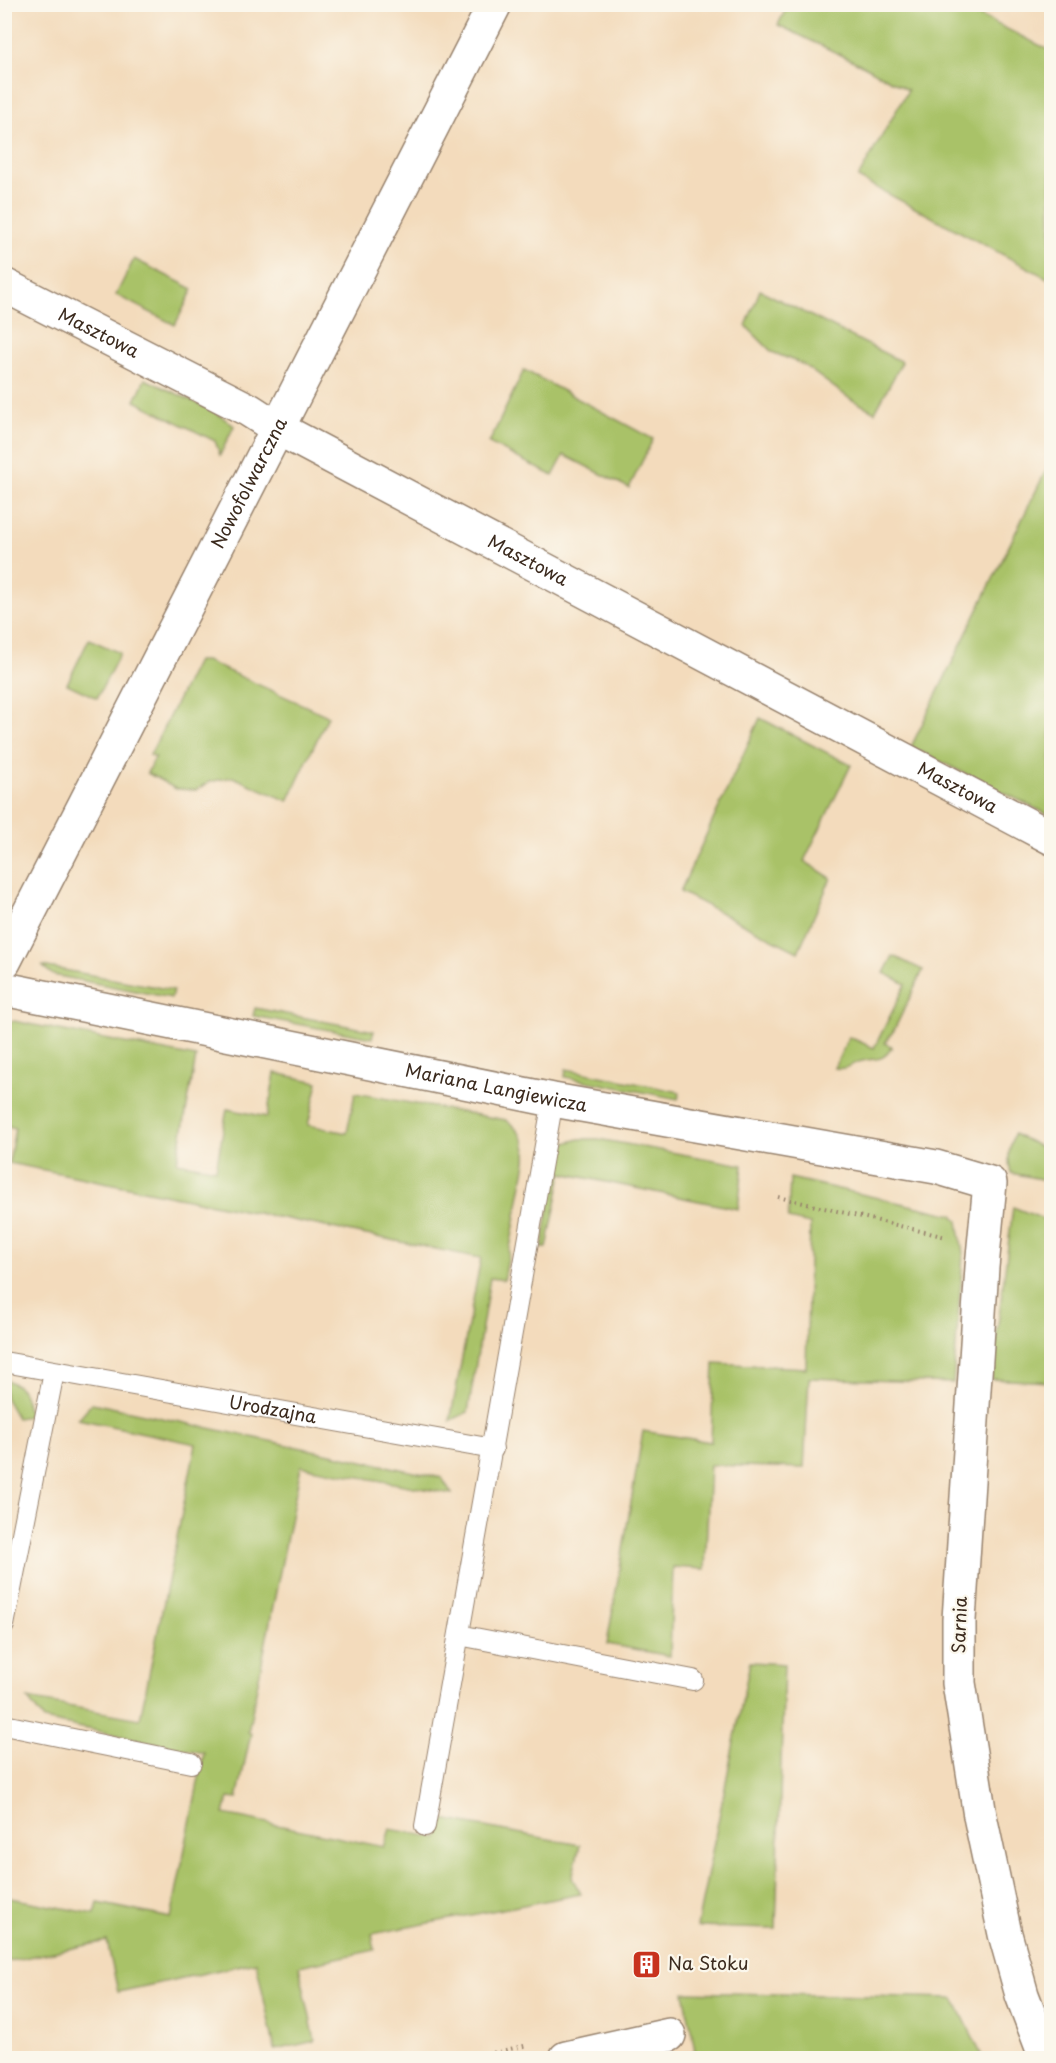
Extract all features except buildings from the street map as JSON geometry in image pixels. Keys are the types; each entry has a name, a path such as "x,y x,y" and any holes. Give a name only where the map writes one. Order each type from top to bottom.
{"street":[{"name":"Nowofolwarczna","path":"4,962 495,4"},
{"name":"Masztowa","path":"4,285 249,410 277,428 1052,838"},
{"name":"Mariana Langiewicza","path":"4,989 553,1100 936,1167 990,1183"},
{"name":"Sarnia","path":"990,1183 959,1620 959,1683 980,1816 1005,1934 1022,1995 1046,2058"},
{"path":"566,2058 669,2035"}],"lane":[{"path":"425,1826 553,1100"},
{"name":"Urodzajna","path":"4,1362 493,1449"},
{"path":"4,1625 54,1372"},
{"path":"459,1635 693,1680"},
{"path":"4,1725 191,1763"}],"path":[{"path":"778,1197 985,1246"}],"green space":[{"path":"788,5 959,5 1051,51 1051,280 858,178 908,90 778,25"},
{"path":"134,259 193,289 175,325 116,295"},
{"path":"760,290 902,362 875,412 849,398 802,364 772,352 746,326"},
{"path":"524,370 653,439 629,488 564,455 553,476 489,443"},
{"path":"145,379 214,411 234,426 220,455 215,441 135,401"},
{"path":"1051,460 1051,816 911,747"},
{"path":"89,639 120,653 97,698 67,684"},
{"path":"197,661 206,661 328,716 288,801 233,777 209,782 196,790 176,789 147,773 155,757 150,755"},
{"path":"760,718 851,765 804,861 831,878 798,952 680,892"},
{"path":"893,956 923,970 894,1030 885,1043 892,1047 882,1057 843,1068 834,1068 849,1037 874,1048 906,984 884,973"},
{"path":"42,966 173,990 171,998 53,975"},
{"path":"255,1008 374,1031 372,1038 253,1016"},
{"path":"14,1021 196,1057 177,1162 216,1169 227,1109 267,1117 275,1073 318,1082 308,1125 347,1133 355,1093 506,1120 511,1124 525,1143 526,1162 504,1280 490,1278 468,1412 450,1421 481,1258 9,1163 15,1128 5,1125 4,1023"},
{"path":"566,1069 680,1092 678,1099 565,1077"},
{"path":"1014,1134 1051,1152 1051,1181 1011,1173 1009,1153"},
{"path":"579,1139 598,1139 743,1165 738,1209 562,1173 547,1248 542,1248 557,1162 566,1143"},
{"path":"790,1178 953,1215 958,1221 963,1254 953,1383 809,1378 804,1468 710,1465 705,1569 673,1567 670,1656 607,1644 643,1431 711,1442 714,1363 806,1368 810,1224 788,1219"},
{"path":"1013,1207 1051,1222 1051,1382 991,1379"},
{"path":"5,1380 21,1389 29,1416 17,1418 5,1397"},
{"path":"92,1403 442,1478 452,1494 301,1466 248,1732 251,1733 237,1799 228,1798 224,1814 384,1847 390,1829 438,1838 443,1819 580,1845 572,1878 581,1894 372,1934 375,1950 299,1966 315,2041 275,2050 256,1962 118,1992 107,1941 5,1962 4,1897 95,1914 98,1903 171,1918 204,1753 44,1720 28,1699 140,1719 196,1444 78,1419"},
{"path":"750,1662 784,1664 776,1929 697,1927"},
{"path":"684,1992 954,1998 983,2058 665,2058 695,2051"}],"place":[{"name":"Na Stoku","path":"647,1964"}]}
